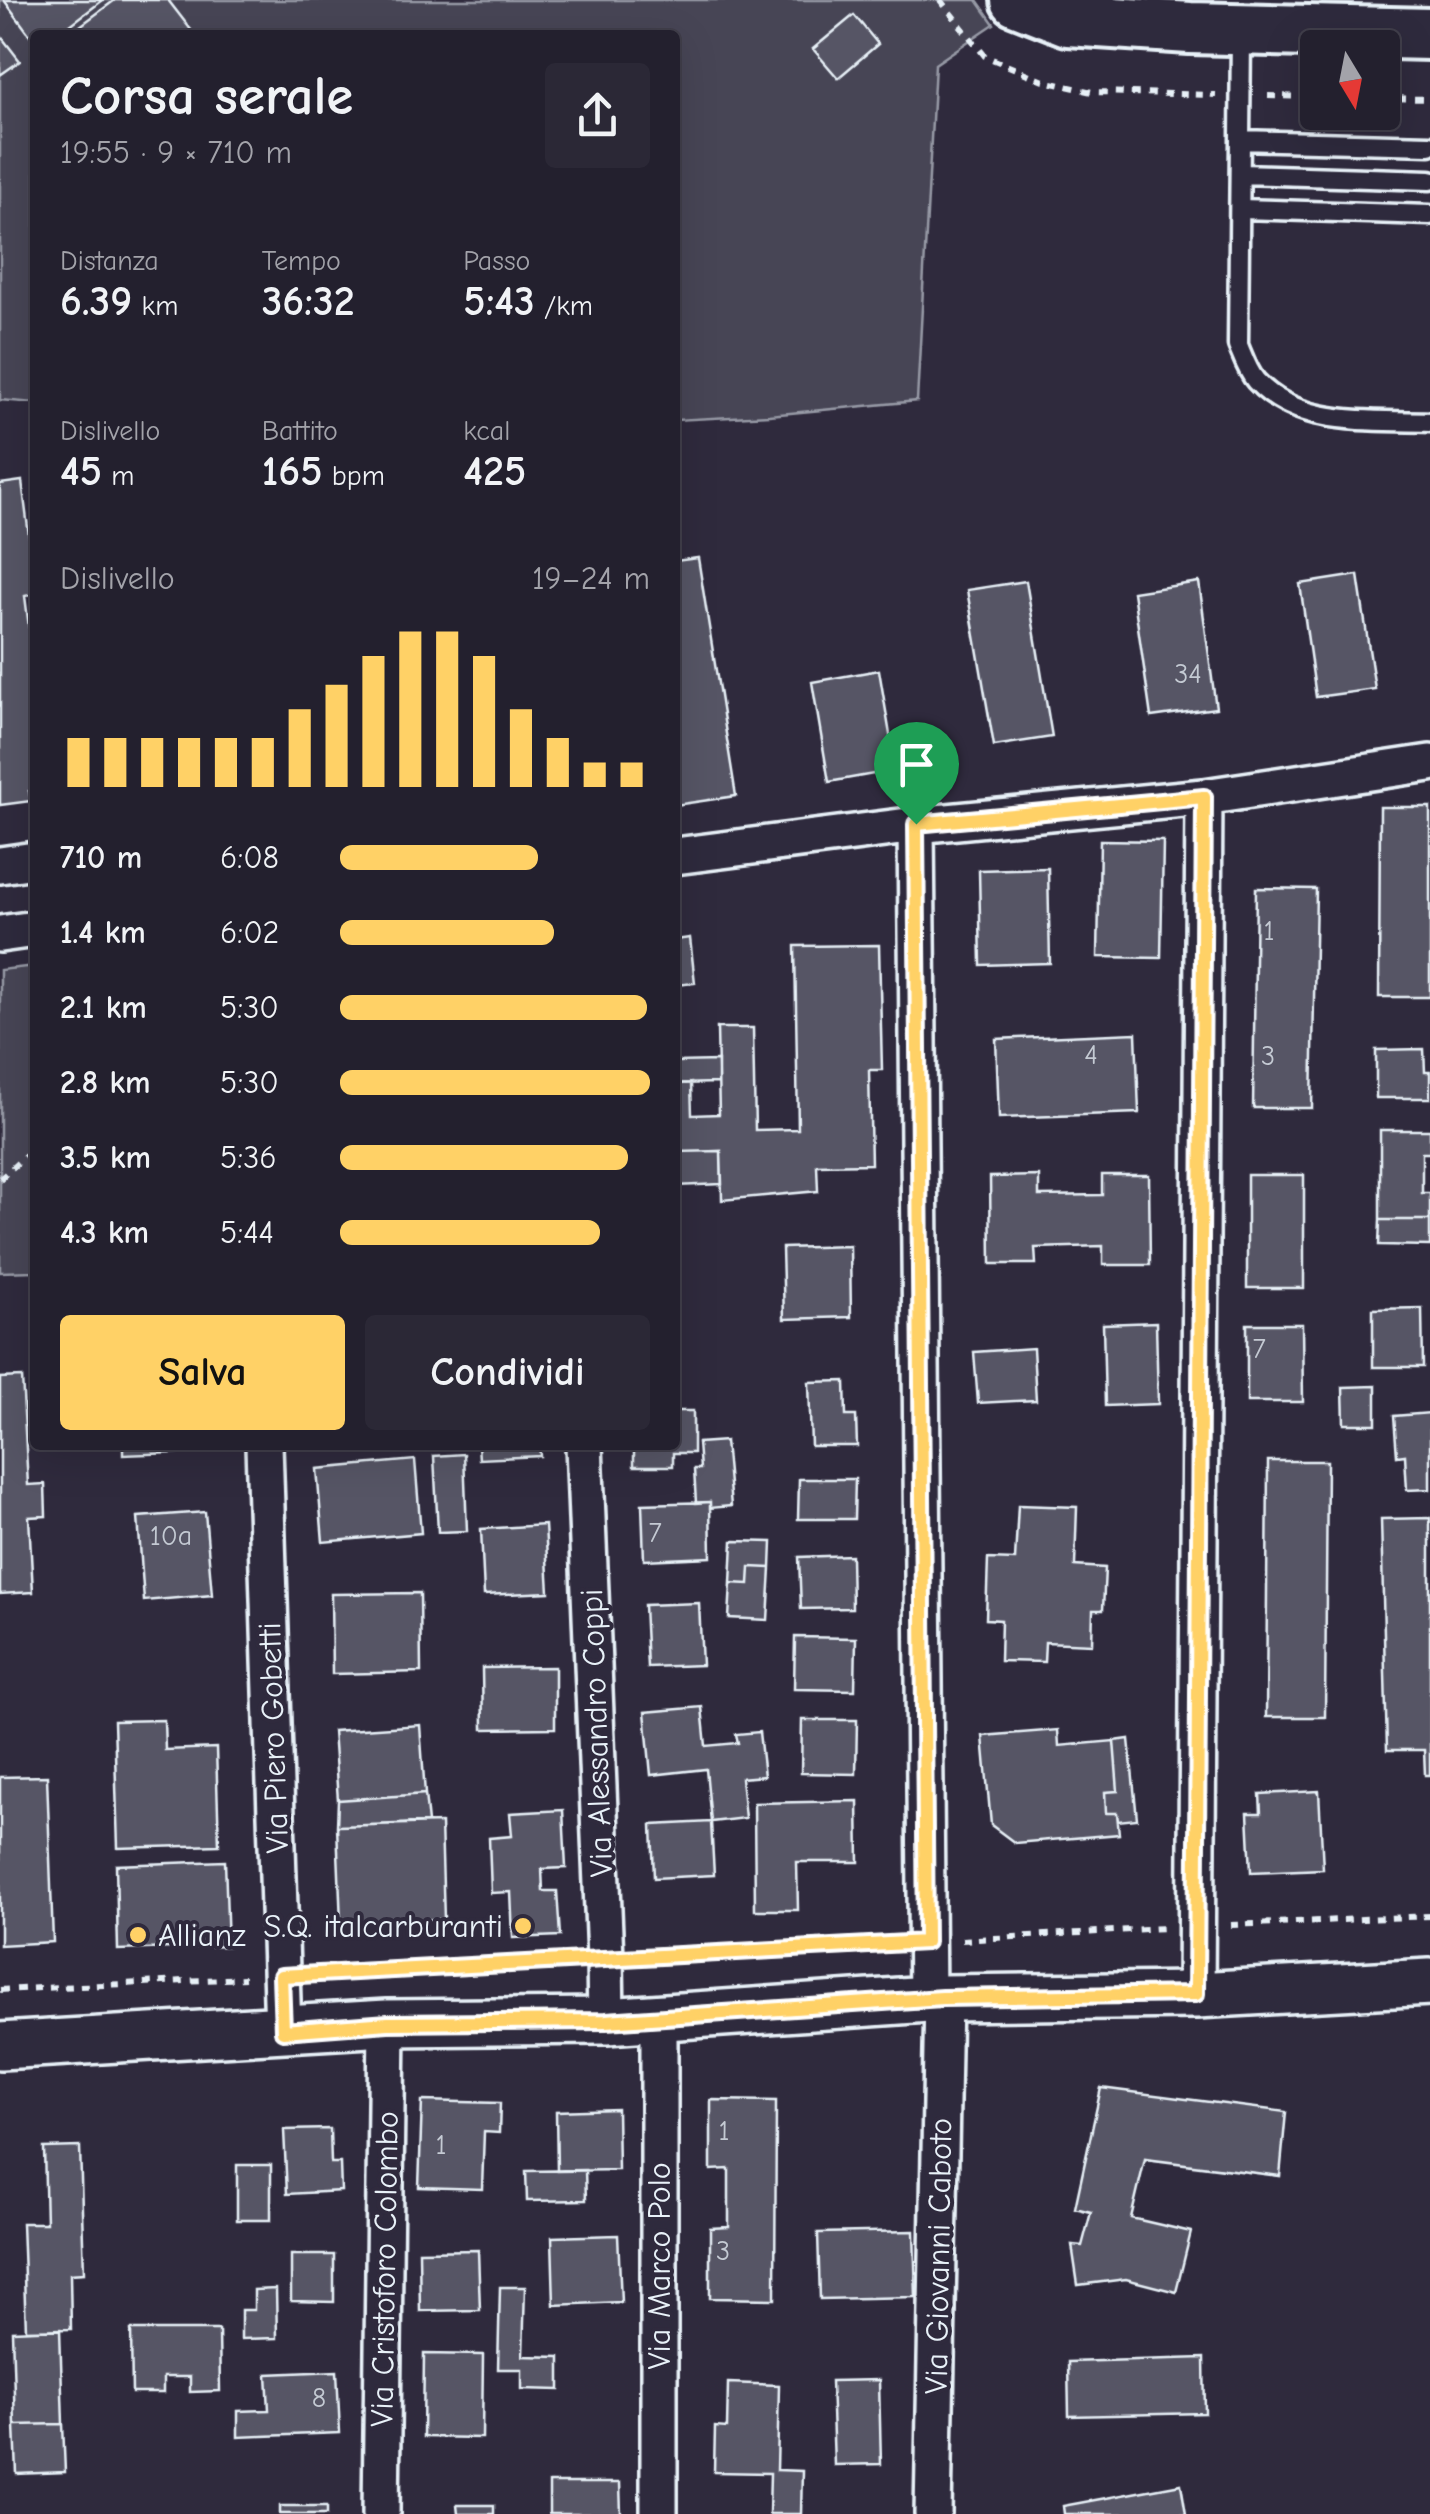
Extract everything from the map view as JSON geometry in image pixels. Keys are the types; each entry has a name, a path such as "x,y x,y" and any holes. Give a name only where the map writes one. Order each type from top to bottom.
{"main road":[{"path":"1017,0 1068,20 1190,14 1241,29 1430,34"}],"street":[{"path":"680,855 916,824 1204,797 1430,764"},
{"path":"1196,1994 1204,797"},
{"name":"Via Giovanni Caboto","path":"916,824 926,1942 934,1999 933,2514"},
{"path":"0,865 30,861"},
{"path":"0,934 30,930"},
{"name":"Via Piero Gobetti","path":"264,1450 283,2031"},
{"name":"Via Alessandro Coppi","path":"584,1450 606,2021"},
{"path":"0,2046 388,2023 606,2021 934,1999 1196,1994 1430,1982"},
{"name":"Via Marco Polo","path":"658,2018 659,2514"},
{"name":"Via Cristoforo Colombo","path":"381,2514 388,2023"}],"lane":[{"path":"1241,29 1238,346 1254,379 1284,403 1322,416 1430,422"},
{"path":"1240,140 1430,145"},
{"path":"1240,174 1430,180"},
{"path":"1240,209 1430,215"}],"path":[{"path":"940,0 986,56 1044,81 1092,92 1300,97"},
{"path":"1400,98 1430,99"},
{"path":"0,1179 30,1151"},
{"path":"0,1990 1430,1916"}],"shaded area":[{"path":"0,0 977,0 994,24 935,64 917,401 680,420 680,30 30,30 30,403 0,400"},
{"path":"30,967 30,1271 0,1272 0,970"}],"building":[{"path":"4,0 103,0 64,30 30,30 30,35"},
{"path":"115,0 168,0 191,30 75,30"},
{"path":"854,15 878,44 838,78 813,49"},
{"path":"0,35 20,61 0,75"},
{"path":"22,481 30,544 30,595 25,596 30,636 30,801 0,805 0,484"},
{"path":"698,558 736,796 680,804 680,560"},
{"path":"1358,575 1375,689 1316,697 1300,584"},
{"path":"1026,581 1052,737 994,746 967,590"},
{"path":"1199,582 1216,708 1151,717 1133,592"},
{"path":"879,670 896,770 829,782 812,682"},
{"path":"1380,807 1430,807 1430,997 1379,997"},
{"path":"1100,840 1163,841 1161,958 1098,957"},
{"path":"1048,868 1050,963 981,965 979,870"},
{"path":"1256,888 1316,889 1312,1108 1253,1108"},
{"path":"690,938 695,983 680,984 680,939"},
{"path":"879,945 882,1070 869,1070 871,1164 817,1165 818,1191 722,1200 721,1151 680,1152 680,1084 691,1083 692,1115 719,1114 717,1028 753,1028 755,1130 798,1129 795,946"},
{"path":"1136,1033 1139,1113 999,1118 996,1039"},
{"path":"1424,1049 1425,1072 1430,1072 1430,1098 1376,1098 1376,1050"},
{"path":"718,1061 718,1083 680,1084 680,1062"},
{"path":"1380,1130 1430,1130 1430,1153 1422,1153 1422,1193 1430,1193 1430,1220 1380,1220"},
{"path":"721,1151 722,1184 680,1186 680,1152"},
{"path":"1102,1175 1149,1175 1150,1265 1103,1265 1103,1246 1035,1248 1036,1264 991,1264 990,1177 1039,1176 1039,1196 1102,1195"},
{"path":"1247,1175 1304,1175 1304,1288 1247,1288"},
{"path":"1380,1220 1430,1220 1430,1246 1379,1245"},
{"path":"850,1246 851,1317 784,1319 782,1248"},
{"path":"1422,1308 1423,1367 1373,1367 1373,1309"},
{"path":"1156,1322 1158,1404 1105,1406 1103,1324"},
{"path":"1247,1324 1302,1324 1303,1402 1247,1402"},
{"path":"1033,1348 1036,1400 978,1403 974,1352"},
{"path":"22,1377 28,1485 45,1484 46,1516 29,1517 33,1592 0,1594 0,1378"},
{"path":"845,1381 846,1416 856,1416 857,1446 811,1446 809,1382"},
{"path":"1376,1386 1376,1424 1344,1424 1343,1387"},
{"path":"680,1411 693,1411 693,1453 673,1453 673,1466 634,1466 634,1450 680,1450"},
{"path":"1430,1413 1430,1489 1407,1490 1405,1455 1397,1456 1394,1416"},
{"path":"725,1441 731,1506 710,1508 710,1502 696,1503 694,1469 700,1469 698,1443"},
{"path":"123,1450 199,1452 123,1455"},
{"path":"478,1450 539,1450 540,1456 479,1459"},
{"path":"464,1454 467,1531 438,1532 434,1456"},
{"path":"415,1460 421,1533 323,1542 317,1469"},
{"path":"1268,1461 1327,1461 1325,1717 1266,1717"},
{"path":"799,1479 855,1479 854,1519 798,1519"},
{"path":"710,1502 711,1557 644,1560 642,1504"},
{"path":"1018,1505 1077,1507 1075,1566 1105,1568 1103,1610 1093,1610 1092,1644 1045,1642 1044,1662 1000,1661 1001,1620 986,1619 988,1559 1015,1560"},
{"path":"205,1512 212,1595 144,1601 138,1517"},
{"path":"1430,1518 1430,1775 1425,1775 1424,1750 1387,1750 1381,1519"},
{"path":"545,1525 549,1592 484,1595 481,1529"},
{"path":"733,1541 772,1542 771,1568 750,1567 749,1584 731,1583"},
{"path":"851,1555 852,1608 801,1609 799,1557"},
{"path":"750,1567 771,1568 768,1620 729,1618 731,1583 749,1584"},
{"path":"420,1593 421,1672 332,1674 331,1594"},
{"path":"699,1603 702,1665 647,1667 644,1605"},
{"path":"795,1637 856,1638 855,1690 794,1689"},
{"path":"555,1667 555,1728 483,1729 482,1668"},
{"path":"702,1707 706,1746 738,1743 736,1734 759,1732 764,1776 741,1778 745,1818 711,1822 706,1769 651,1775 645,1712"},
{"path":"164,1720 165,1750 216,1748 219,1845 118,1848 114,1721"},
{"path":"802,1720 857,1720 856,1774 801,1773"},
{"path":"420,1725 425,1794 338,1800 333,1731"},
{"path":"1058,1730 1059,1746 1114,1741 1118,1791 1105,1792 1106,1813 1117,1813 1119,1834 1015,1843 991,1825 983,1736"},
{"path":"1129,1739 1137,1819 1118,1821 1117,1813 1106,1813 1105,1792 1118,1791 1114,1741"},
{"path":"47,1776 53,1942 0,1945 0,1777"},
{"path":"1319,1791 1323,1869 1251,1872 1248,1813 1261,1813 1260,1794"},
{"path":"425,1794 428,1823 337,1826 338,1800"},
{"path":"858,1801 859,1862 797,1862 798,1910 755,1910 754,1803"},
{"path":"563,1810 566,1868 542,1869 543,1891 557,1891 560,1936 513,1938 511,1892 491,1893 489,1838 512,1836 510,1813"},
{"path":"711,1822 714,1875 654,1878 652,1825"},
{"path":"441,1823 444,1919 341,1923 337,1826"},
{"path":"225,1861 228,1946 118,1950 116,1865"},
{"path":"1101,2088 1286,2112 1280,2176 1145,2159 1131,2218 1191,2232 1176,2292 1126,2279 1078,2285 1072,2245 1082,2246 1091,2212 1075,2208"},
{"path":"711,2100 776,2101 775,2299 710,2298 710,2228 729,2227 729,2169 711,2170"},
{"path":"422,2101 500,2103 499,2133 484,2132 482,2189 419,2187"},
{"path":"617,2109 618,2170 557,2171 556,2111"},
{"path":"330,2129 331,2163 340,2163 341,2191 287,2194 284,2130"},
{"path":"80,2147 84,2273 70,2274 71,2329 26,2330 22,2223 46,2223 44,2148"},
{"path":"237,2165 271,2165 271,2220 237,2220"},
{"path":"585,2170 586,2200 527,2201 526,2171"},
{"path":"914,2231 916,2297 820,2299 818,2233"},
{"path":"618,2235 621,2302 554,2305 552,2237"},
{"path":"478,2250 480,2310 420,2311 419,2251"},
{"path":"291,2255 334,2255 334,2302 291,2301"},
{"path":"500,2287 525,2287 523,2356 560,2357 560,2390 522,2389 522,2369 498,2369"},
{"path":"276,2289 277,2338 241,2339 241,2310 254,2310 254,2290"},
{"path":"60,2329 63,2424 15,2425 12,2331"},
{"path":"131,2330 219,2330 220,2391 190,2392 190,2377 163,2377 163,2393 132,2393"},
{"path":"424,2354 483,2355 482,2438 423,2437"},
{"path":"1204,2358 1205,2413 1069,2416 1068,2362"},
{"path":"337,2371 340,2433 238,2437 238,2411 269,2410 267,2374"},
{"path":"879,2380 881,2464 834,2465 831,2381"},
{"path":"728,2383 779,2385 777,2470 802,2471 801,2514 769,2514 770,2473 714,2472 715,2427 727,2428"},
{"path":"63,2424 65,2472 17,2474 15,2425"},
{"path":"549,2483 620,2483 621,2514 549,2514"},
{"path":"1181,2484 1186,2514 1064,2514 1063,2506"},
{"path":"457,2505 494,2505 494,2514 458,2514"},
{"path":"280,2506 327,2506 327,2514 280,2514"}],"place":[{"name":"S.Q. italcarburanti","path":"523,1926"},
{"name":"Allianz","path":"138,1935"}],"route":[{"path":"1204,797 1196,1994 942,1998 606,2021 388,2023 283,2031 281,1976 926,1942 916,824 1204,797"}]}
